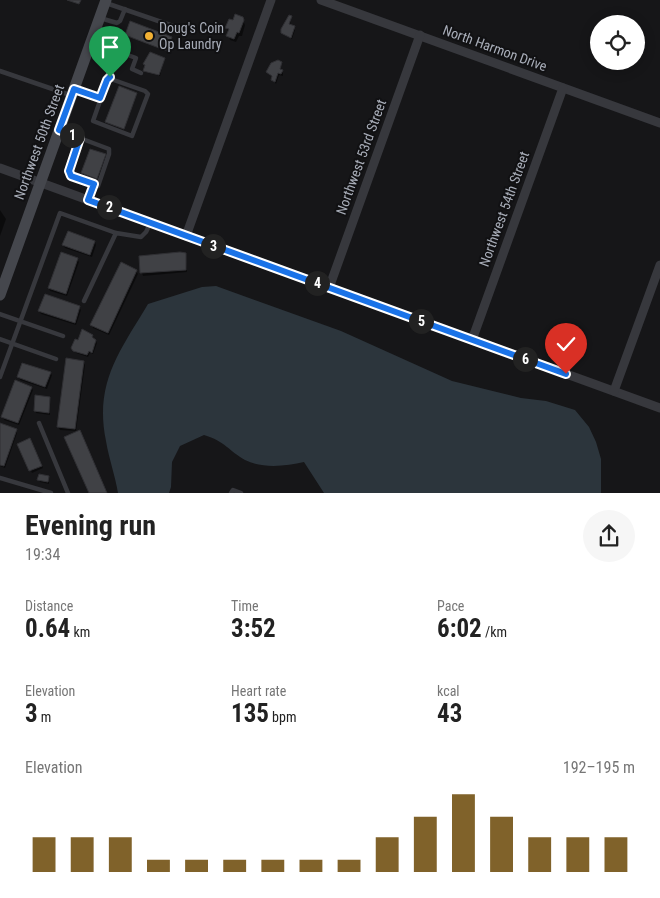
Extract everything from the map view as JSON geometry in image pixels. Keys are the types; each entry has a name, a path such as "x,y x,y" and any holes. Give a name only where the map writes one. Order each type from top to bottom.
{"main road":[{"name":"Northwest 50th Street","path":"0,294 5,268 40,182 106,1"}],"street":[{"path":"186,236 272,0"},
{"name":"North Harmon Drive","path":"321,0 660,123"},
{"path":"333,0 341,7"},
{"name":"Northwest 53rd Street","path":"329,288 420,36"},
{"name":"Northwest 54th Street","path":"472,340 563,88"},
{"path":"0,168 660,408"},
{"path":"614,391 660,265"}],"lane":[{"path":"106,1 173,26"},
{"path":"100,18 117,23 120,21 124,9"},
{"path":"91,42 136,58 132,70 141,73"},
{"path":"0,71 100,98"},
{"path":"112,78 145,91 148,94 132,136 95,124 92,120 100,98 107,80 112,78"},
{"path":"59,130 109,149 98,186 71,176 69,171 80,138"},
{"path":"88,200 94,184"},
{"path":"0,377 60,213 116,233 140,237 146,232 150,222"},
{"path":"84,301 116,233"},
{"path":"0,314 63,336"},
{"path":"0,339 56,359"},
{"path":"39,423 68,493"},
{"path":"0,478 51,493"},
{"path":"232,493 232,490 241,493"}],"shaded area":[{"path":"216,286 341,331 452,381 521,398 546,401 575,410 589,427 596,442 601,459 601,493 324,493 304,462 290,465 259,465 245,460 217,440 204,435 180,446 172,462 169,493 118,493 107,448 103,420 107,385 119,353 148,304 202,287"}],"building":[{"path":"67,0 81,0 79,4"},
{"path":"235,14 243,17 244,20 239,33 237,32 234,39 226,36 229,29 225,28 229,19 233,20"},
{"path":"289,15 292,16 289,24 295,26 291,38 281,33 281,29"},
{"name":"Doug's Coin Op Laundry","path":"130,21 172,37 167,51 125,35"},
{"path":"150,52 165,58 159,75 143,71 145,65 143,64"},
{"path":"278,60 282,62 280,69 283,70 281,74 278,73 275,82 271,80 272,76 266,72 271,63"},
{"path":"119,86 137,93 124,129 105,122"},
{"path":"90,149 106,154 97,179 81,173"},
{"path":"68,231 95,241 90,255 62,245"},
{"path":"61,252 78,258 66,294 48,288"},
{"path":"186,253 186,270 140,273 139,256"},
{"path":"121,262 137,270 108,333 90,325"},
{"path":"45,294 80,306 75,323 38,311"},
{"path":"82,329 93,335 92,337 96,340 92,353 89,351 87,355 73,351 71,348 75,339 78,340"},
{"path":"66,358 84,361 75,429 57,427"},
{"path":"22,363 51,372 45,387 17,377"},
{"path":"15,380 32,387 18,423 1,417"},
{"path":"35,395 50,397 49,413 34,411"},
{"path":"0,423 17,429 4,466 0,465"},
{"path":"80,430 107,493 89,493 64,437"},
{"path":"30,438 42,466 29,471 17,444"},
{"path":"39,474 49,476 48,482 37,480"}],"place":[{"name":"Doug's Coin Op Laundry","path":"149,36"}],"route":[{"path":"110,77 100,98 74,89 59,130 80,138 69,171 71,176 94,184 88,200 566,374"}]}
